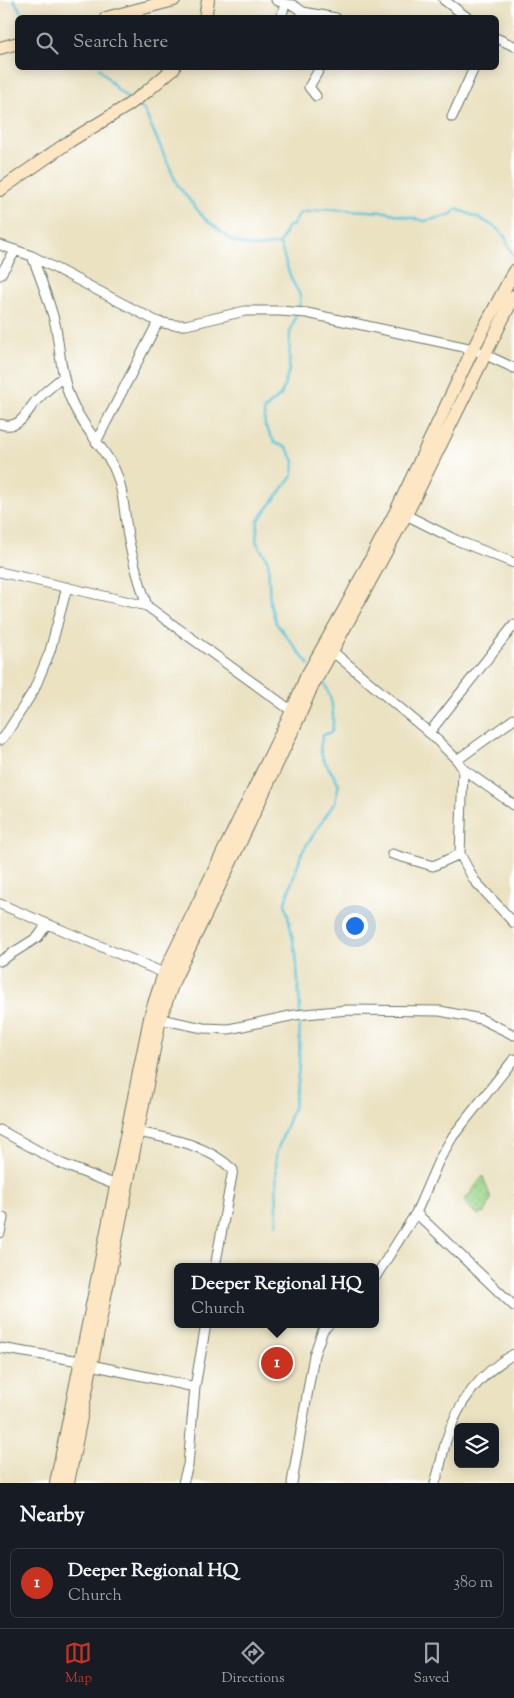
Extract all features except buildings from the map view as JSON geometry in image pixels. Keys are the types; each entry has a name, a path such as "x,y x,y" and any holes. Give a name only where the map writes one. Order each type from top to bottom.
{"main road":[{"path":"117,15 174,0"},
{"path":"206,15 208,0"},
{"path":"0,48 15,43"},
{"path":"0,190 70,141 127,106 172,70"},
{"path":"322,660 332,651 348,612 473,349 512,275"},
{"path":"56,1483 70,1442 107,1257 137,1132 160,1019 174,980 292,711 348,612 406,516 514,296"},
{"path":"107,1257 116,1185 152,1013 164,973 298,719 309,681"},
{"path":"68,1483 70,1442"}],"street":[{"path":"276,0 293,5 304,12 320,15"},
{"path":"444,0 464,15"},
{"path":"282,15 285,4"},
{"path":"499,39 514,46"},
{"path":"316,96 309,87 319,70"},
{"path":"452,117 473,70"},
{"path":"0,245 32,256 158,322 186,325 246,311 280,310 307,313 473,349 514,368"},
{"path":"0,275 16,250"},
{"path":"32,256 46,294 55,327 63,378 69,396 77,413 113,466 119,483 133,558 147,606"},
{"path":"96,442 158,322"},
{"path":"0,424 14,425 22,420 37,399 63,378"},
{"path":"406,516 456,540 514,562"},
{"path":"0,572 147,606 292,711"},
{"path":"0,740 6,734 34,690 50,651 67,587"},
{"path":"429,733 514,625"},
{"path":"332,651 429,733 457,760 463,769 514,805"},
{"path":"457,760 514,719"},
{"path":"463,769 460,854 474,880 514,923"},
{"path":"392,854 433,866 460,854"},
{"path":"0,904 164,973"},
{"path":"0,961 38,937 47,924"},
{"path":"160,1019 203,1028 228,1029 295,1015 368,1009 440,1011 481,1019 514,1035"},
{"path":"379,1271 416,1214 439,1160 452,1136 514,1059"},
{"path":"0,1130 62,1164 116,1185"},
{"path":"137,1132 187,1142 201,1148 233,1170 216,1263"},
{"path":"416,1214 514,1306"},
{"path":"0,1217 3,1218 0,1233"},
{"path":"183,1483 188,1465 195,1387 205,1328"},
{"path":"292,1483 314,1354 325,1328"},
{"path":"0,1348 86,1363 195,1387"},
{"path":"435,1483 446,1443 461,1404 472,1389 499,1362 514,1354"}],"green space":[{"path":"483,1176 491,1199 485,1213 479,1215 468,1207 464,1201"}],"waterway":[{"path":"14,0 23,15"},
{"path":"101,70 117,89 129,99"},
{"path":"136,104 144,110 178,186 204,218 234,242 256,247 280,244 287,227 293,225 300,213 328,209 386,212 425,221 450,215 457,209 483,220 501,232 514,255"},
{"path":"280,244 290,276 300,296 298,310"},
{"path":"296,315 290,333 289,371 281,395 264,410 265,426 275,443 287,448 294,461 293,475 258,521 256,541 268,561 270,603 276,623 309,665"},
{"path":"277,1224 276,1154 294,1105 299,1067 300,1008 296,954 285,902 302,852 335,802 339,784 323,759 320,748 323,735 332,732 333,719 332,704 328,690 321,678"}],"place":[{"name":"Deeper Regional HQ","path":"277,1363"}]}
